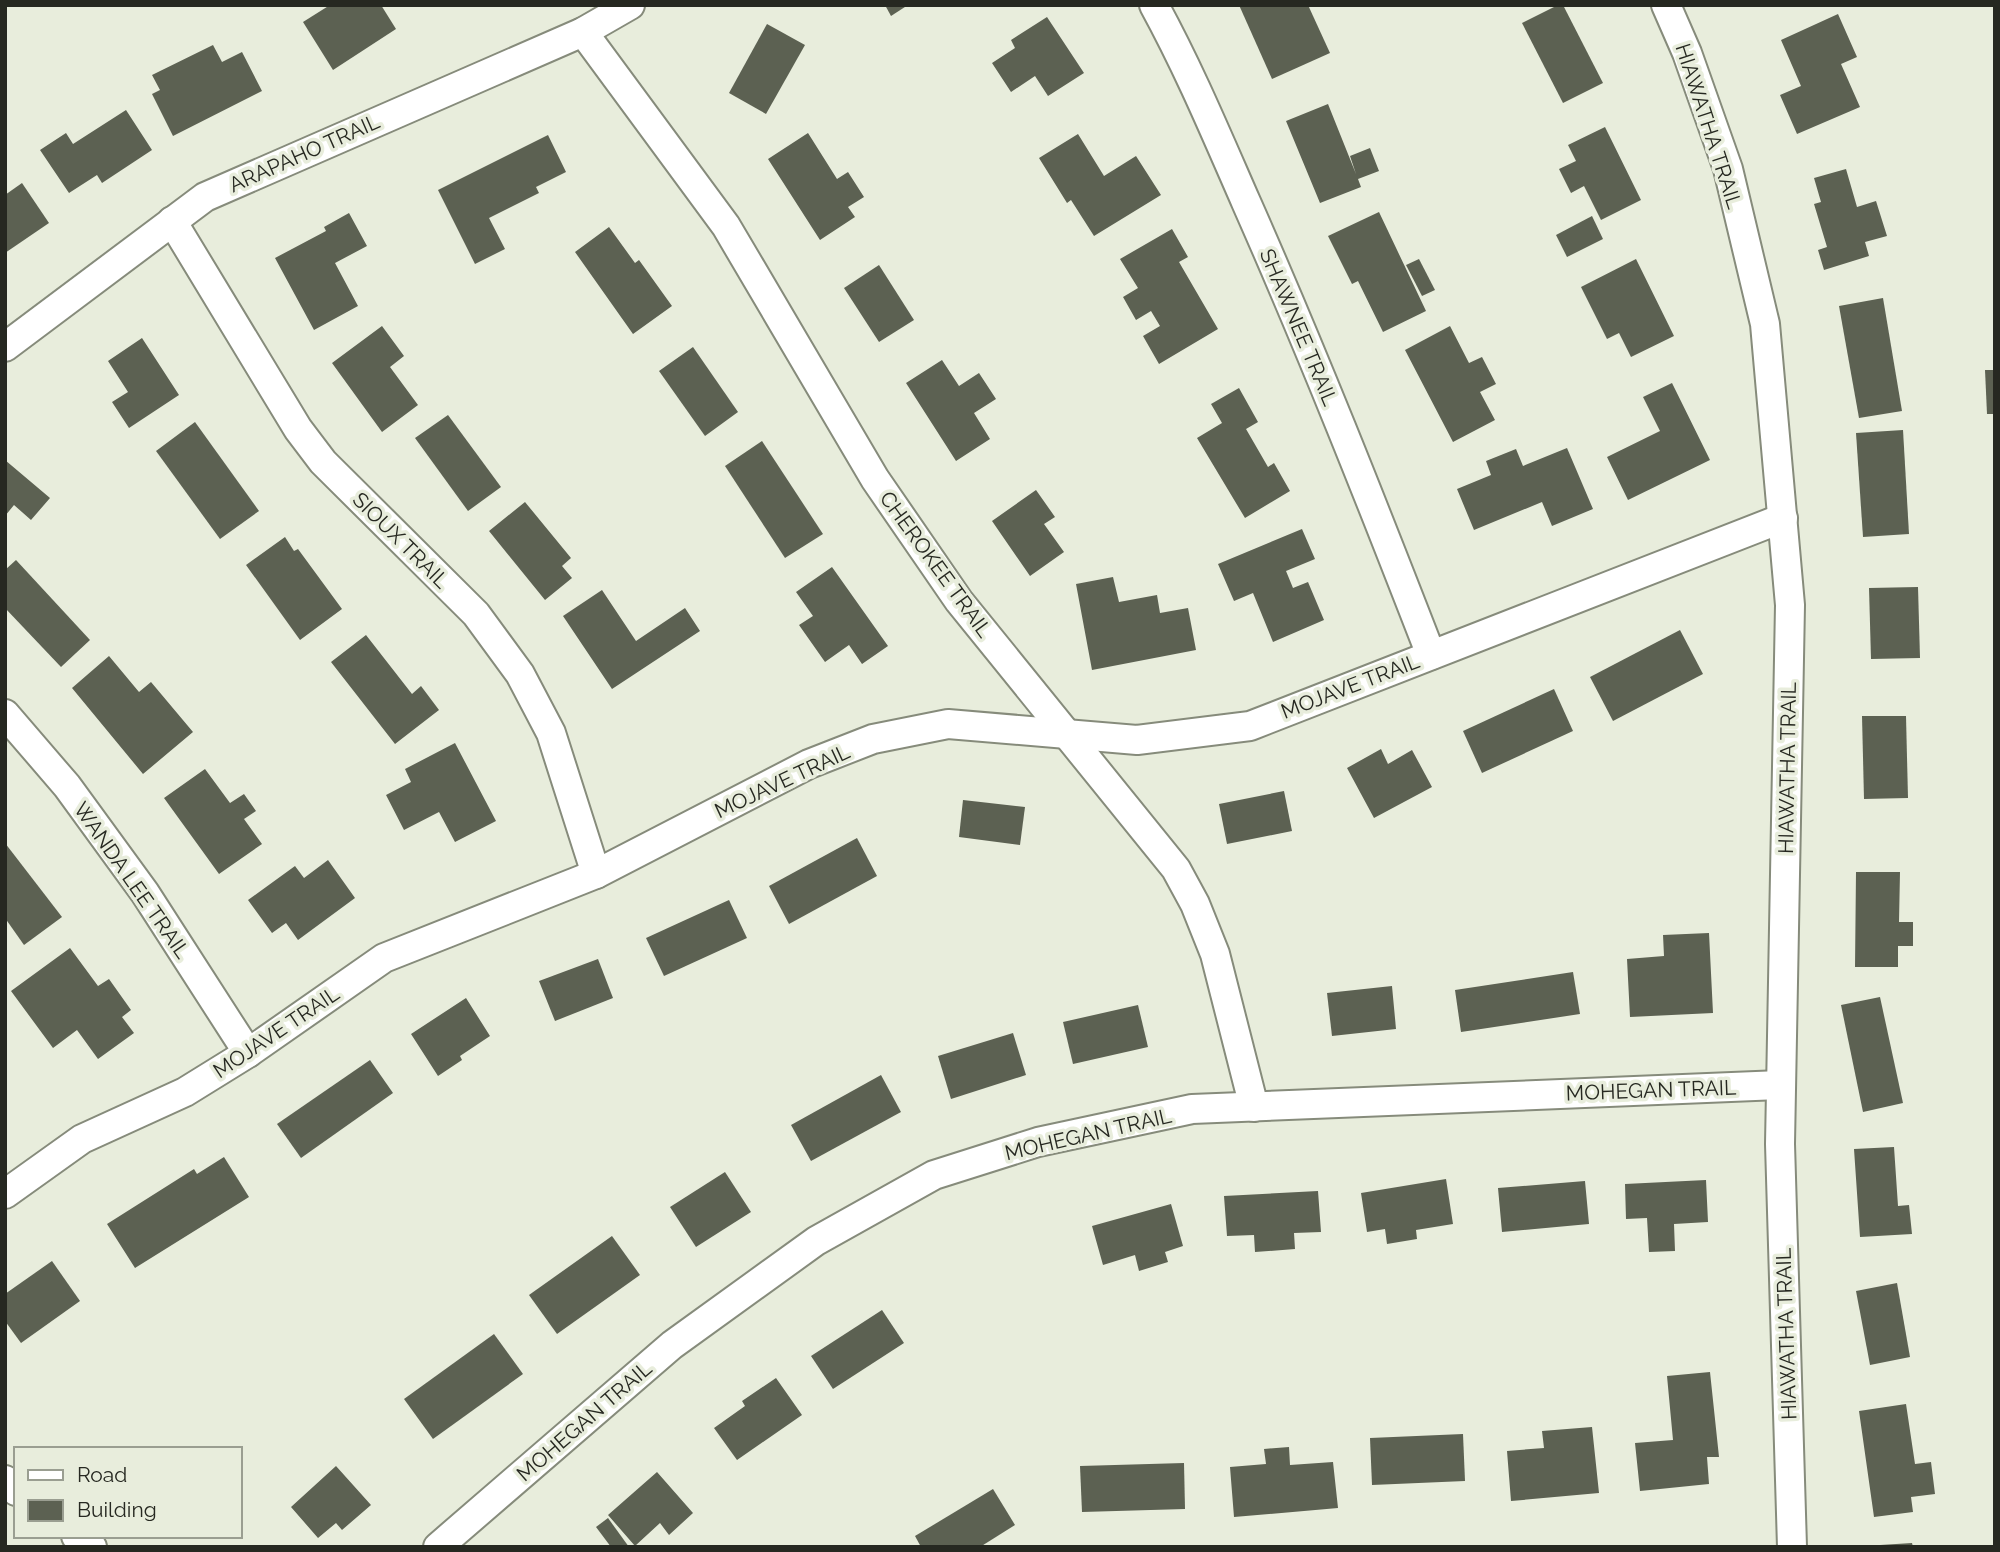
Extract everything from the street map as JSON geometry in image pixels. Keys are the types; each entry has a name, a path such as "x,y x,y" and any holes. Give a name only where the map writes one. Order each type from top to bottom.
{"street":[{"name":"ARAPAHO TRAIL","path":"5,346 205,197 583,32 630,5"},
{"name":"SHAWNEE TRAIL","path":"1154,5 1177,48 1283,286 1364,482 1431,655"},
{"name":"HIAWATHA TRAIL","path":"1666,5 1687,53 1728,169 1765,324 1783,518 1790,605 1780,1144 1792,1547"},
{"name":"CHEROKEE TRAIL","path":"583,32 726,226 875,479 959,601 1176,869 1195,904 1214,954 1254,1107"},
{"name":"SIOUX TRAIL","path":"172,221 298,429 323,463 476,614 520,674 551,733 596,874"},
{"name":"MOJAVE TRAIL","path":"5,1194 82,1139 185,1092 248,1054 384,957 596,874 809,764 873,739 948,724 1137,740 1250,726 1783,518"},
{"name":"WANDA LEE TRAIL","path":"5,714 67,786 145,892 248,1054"},
{"name":"MOHEGAN TRAIL","path":"438,1547 672,1345 816,1241 934,1175 1038,1142 1192,1109 1781,1085"}],"building":[{"path":"330,5 381,5 396,29 333,70 303,22"},
{"path":"885,5 908,5 891,16"},
{"path":"1239,5 1308,5 1330,53 1272,79"},
{"path":"1563,5 1603,83 1563,103 1522,23"},
{"path":"1838,14 1857,57 1841,64 1860,107 1797,134 1780,95 1801,86 1781,40"},
{"path":"1047,17 1084,73 1048,96 1035,76 1011,92 992,63 1015,48 1011,40"},
{"path":"767,24 805,45 766,114 729,93"},
{"path":"213,45 222,62 242,52 262,91 173,136 152,94 160,90 152,75"},
{"path":"1328,104 1356,174 1350,156 1370,148 1379,171 1358,179 1361,187 1320,203 1286,121"},
{"path":"126,110 152,150 102,183 97,175 69,193 40,150 66,133 73,144"},
{"path":"1605,127 1641,200 1601,220 1584,186 1571,193 1559,169 1576,161 1568,145"},
{"path":"808,133 837,179 848,172 864,197 848,207 855,217 820,240 768,159"},
{"path":"1078,134 1104,176 1136,156 1161,195 1094,236 1071,200 1067,203 1039,158"},
{"path":"548,135 566,172 536,187 539,193 489,218 505,249 475,264 438,190"},
{"path":"1846,169 1857,207 1876,201 1887,236 1865,242 1869,256 1824,270 1818,250 1827,247 1814,204 1821,202 1814,178"},
{"path":"22,183 49,223 5,253 5,195"},
{"path":"1379,212 1426,311 1383,332 1358,281 1352,284 1328,236"},
{"path":"349,213 367,246 335,263 358,306 314,330 275,258 326,231 324,227"},
{"path":"1592,216 1603,239 1567,257 1556,235"},
{"path":"609,227 635,263 639,260 672,306 633,334 575,252"},
{"path":"1172,229 1188,257 1179,262 1218,329 1159,364 1143,336 1160,326 1151,311 1136,320 1123,297 1138,288 1120,259"},
{"path":"1419,259 1435,290 1422,296 1406,265"},
{"path":"1636,259 1674,336 1631,357 1619,333 1607,339 1581,287"},
{"path":"879,265 914,320 879,342 844,288"},
{"path":"1883,298 1902,411 1859,418 1839,306"},
{"path":"382,326 404,356 390,367 418,405 382,432 332,363"},
{"path":"1450,326 1469,363 1482,357 1496,384 1480,392 1495,420 1453,442 1405,350"},
{"path":"142,338 179,395 129,428 112,402 128,392 108,361"},
{"path":"693,347 738,412 705,436 659,371"},
{"path":"942,360 959,386 979,373 996,399 974,413 990,439 956,461 906,383"},
{"path":"1985,370 1995,370 1995,414 1987,414"},
{"path":"1672,383 1710,460 1628,500 1607,457 1660,431 1643,397"},
{"path":"1239,388 1258,422 1246,429 1268,467 1274,463 1290,491 1245,518 1197,438 1222,423 1211,404"},
{"path":"448,415 501,487 468,511 415,438"},
{"path":"195,422 259,511 220,539 156,451"},
{"path":"1903,430 1909,534 1863,537 1856,433"},
{"path":"762,441 823,534 785,558 725,466"},
{"path":"1567,448 1593,509 1552,526 1542,502 1474,530 1457,489 1491,475 1486,461 1516,449 1523,466"},
{"path":"5,460 50,498 31,520 14,505 5,516"},
{"path":"1036,490 1055,517 1044,524 1064,552 1030,576 992,521"},
{"path":"525,502 571,558 562,566 572,578 545,600 489,531"},
{"path":"1302,529 1315,559 1286,571 1293,588 1308,582 1324,620 1273,642 1253,593 1234,601 1218,564"},
{"path":"285,537 294,551 298,549 342,609 300,640 246,565"},
{"path":"16,560 90,640 61,667 5,608 5,570"},
{"path":"832,567 888,646 862,664 849,645 825,662 799,625 813,616 796,592"},
{"path":"1113,577 1119,602 1157,595 1160,613 1188,608 1196,650 1092,670 1076,584"},
{"path":"1918,587 1920,658 1871,659 1869,588"},
{"path":"602,590 636,641 685,608 700,631 612,689 563,616"},
{"path":"1680,630 1703,674 1613,721 1590,677"},
{"path":"366,635 412,694 421,686 439,710 395,744 331,662"},
{"path":"109,656 139,692 151,682 193,732 143,774 72,688"},
{"path":"1554,689 1573,731 1482,773 1463,731"},
{"path":"1862,716 1906,716 1908,798 1864,799"},
{"path":"455,743 496,821 455,842 439,812 404,830 386,795 411,782 405,769"},
{"path":"1381,749 1388,764 1412,750 1432,787 1374,818 1347,768"},
{"path":"205,769 230,803 244,794 256,811 244,819 262,844 219,874 164,798"},
{"path":"1284,791 1292,831 1227,844 1219,804"},
{"path":"963,800 1025,807 1020,845 959,837"},
{"path":"857,838 877,876 789,924 769,886"},
{"path":"5,843 62,917 24,945 5,918"},
{"path":"328,860 355,898 298,940 286,923 272,933 248,900 295,866 304,878"},
{"path":"1856,872 1900,872 1899,922 1913,922 1913,946 1898,946 1898,967 1855,967"},
{"path":"729,900 747,938 664,976 646,938"},
{"path":"1709,933 1713,1013 1630,1017 1627,959 1664,956 1663,935"},
{"path":"70,948 98,986 109,979 131,1010 122,1017 134,1033 98,1059 77,1030 53,1048 11,991"},
{"path":"598,959 613,998 555,1021 539,981"},
{"path":"1573,972 1580,1014 1461,1032 1455,990"},
{"path":"1392,986 1396,1029 1332,1036 1327,993"},
{"path":"1880,997 1903,1103 1863,1112 1841,1005"},
{"path":"466,998 490,1036 460,1056 462,1060 438,1076 411,1034"},
{"path":"1138,1005 1148,1047 1073,1064 1063,1022"},
{"path":"1013,1033 1026,1075 951,1099 938,1056"},
{"path":"370,1060 393,1093 301,1158 277,1124"},
{"path":"881,1075 901,1112 811,1161 791,1125"},
{"path":"1894,1147 1898,1206 1909,1205 1912,1234 1860,1237 1854,1149"},
{"path":"224,1157 249,1197 135,1268 107,1224 194,1169 197,1174"},
{"path":"725,1172 751,1212 696,1247 670,1207"},
{"path":"1446,1179 1453,1224 1416,1230 1417,1239 1387,1244 1385,1229 1367,1232 1361,1193"},
{"path":"1706,1180 1708,1222 1674,1224 1675,1251 1649,1252 1647,1218 1626,1219 1625,1184"},
{"path":"1585,1181 1589,1224 1502,1232 1498,1188"},
{"path":"1318,1191 1321,1232 1294,1233 1295,1249 1255,1252 1254,1235 1227,1236 1224,1196"},
{"path":"1171,1204 1183,1246 1165,1252 1168,1262 1139,1271 1135,1255 1103,1265 1092,1226"},
{"path":"612,1236 640,1275 557,1334 529,1295"},
{"path":"52,1261 80,1301 21,1343 5,1321 5,1294"},
{"path":"1897,1283 1910,1357 1870,1365 1856,1291"},
{"path":"882,1310 904,1343 833,1389 811,1356"},
{"path":"494,1334 523,1374 433,1439 404,1399"},
{"path":"1710,1372 1719,1457 1707,1457 1709,1484 1640,1491 1635,1443 1673,1440 1667,1376"},
{"path":"776,1378 802,1415 737,1460 714,1428 745,1406 742,1401"},
{"path":"1906,1404 1915,1464 1931,1462 1935,1494 1911,1497 1913,1512 1874,1517 1859,1411"},
{"path":"1592,1427 1599,1493 1511,1501 1507,1451 1544,1448 1542,1431"},
{"path":"1463,1434 1465,1481 1372,1485 1370,1438"},
{"path":"1289,1447 1290,1465 1333,1462 1338,1508 1234,1517 1230,1467 1266,1464 1264,1449"},
{"path":"1184,1463 1185,1509 1082,1512 1080,1466"},
{"path":"336,1466 371,1505 342,1530 336,1523 318,1538 291,1507"},
{"path":"657,1472 693,1513 669,1535 660,1523 635,1546 608,1515"},
{"path":"993,1489 1015,1525 980,1547 921,1547 915,1536"},
{"path":"608,1518 629,1547 611,1547 596,1527"},
{"path":"1912,1543 1913,1547 1880,1547 1880,1545"}]}
